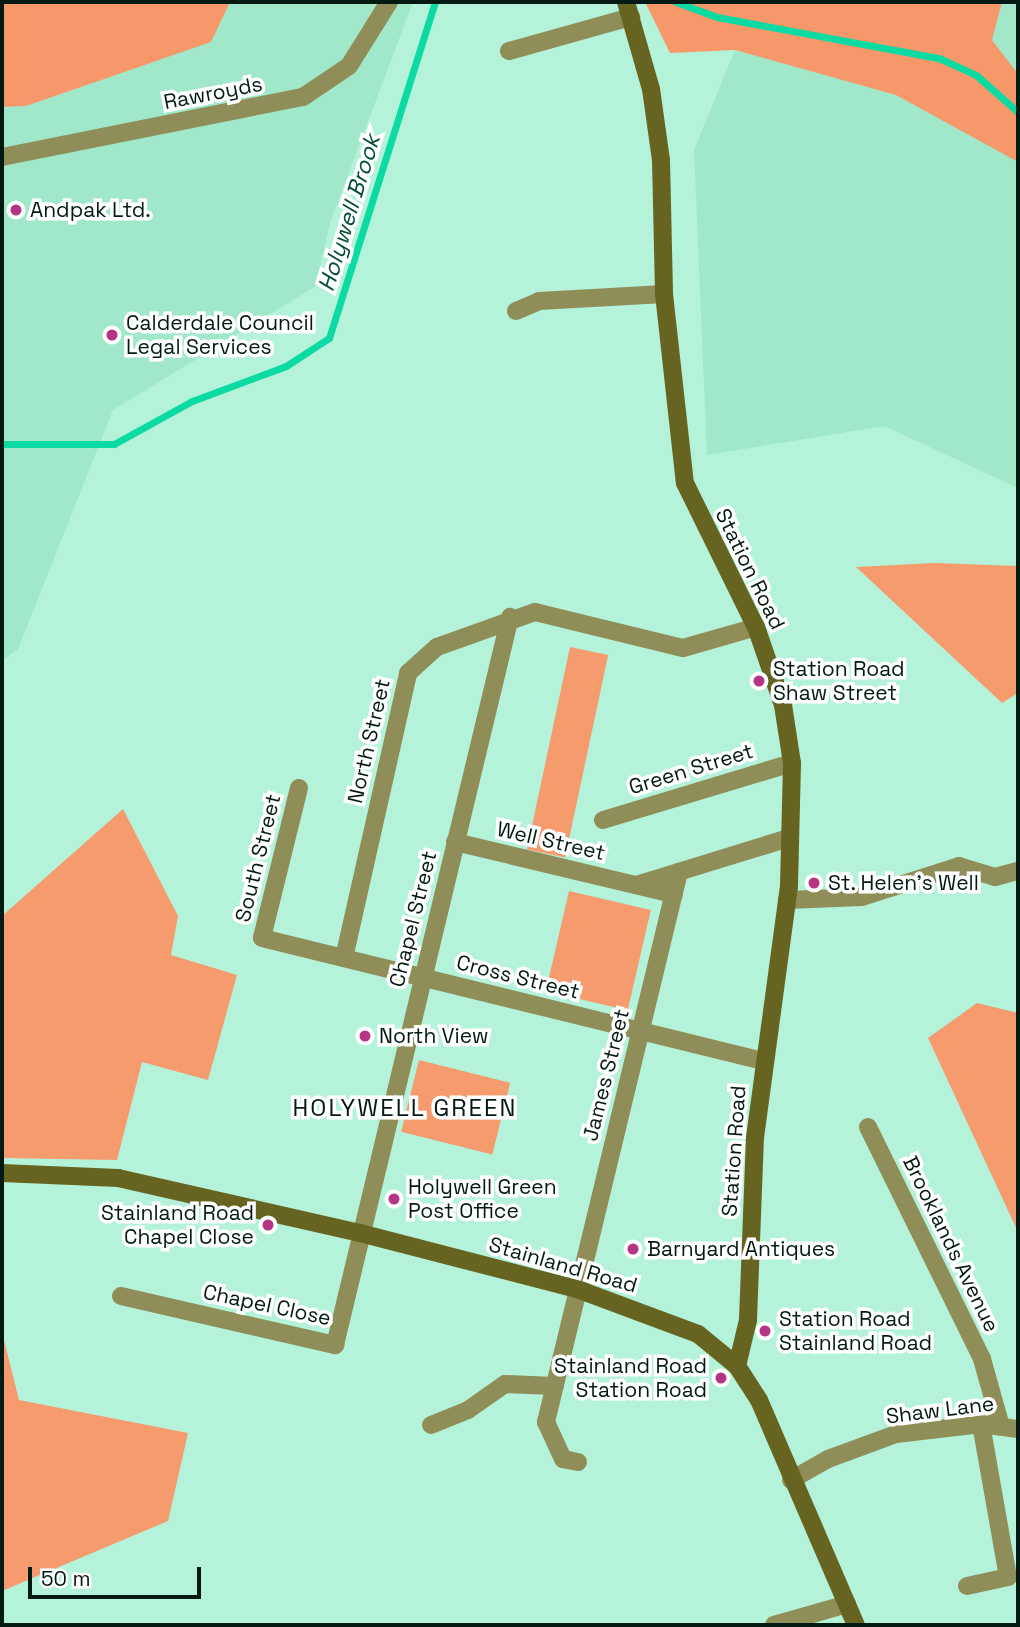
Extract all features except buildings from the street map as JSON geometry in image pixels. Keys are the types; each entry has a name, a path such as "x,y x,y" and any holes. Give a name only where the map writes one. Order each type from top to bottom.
{"street":[{"name":"Rawroyds","path":"2,157 303,97 349,66 389,2"},
{"path":"509,51 628,9"},
{"name":"Station Road","path":"628,9 652,89 661,159 664,294 685,483 756,626 783,705 792,763 787,900 763,1061 748,1320 737,1366"},
{"path":"516,311 538,301 664,294"},
{"name":"North Street","path":"344,958 408,673 437,647 510,617 535,612 683,648 756,626"},
{"name":"Chapel Street","path":"360,1233 510,617"},
{"name":"Green Street","path":"603,820 792,763"},
{"name":"South Street","path":"262,938 299,788"},
{"path":"636,885 789,838"},
{"name":"Well Street","path":"455,842 674,894"},
{"path":"787,900 862,897 959,866 995,877 1018,871"},
{"name":"James Street","path":"578,1462 563,1459 546,1422 679,872"},
{"name":"Cross Street","path":"262,938 763,1061"},
{"name":"Brooklands Avenue","path":"868,1128 982,1359 1000,1423"},
{"name":"Stainland Road","path":"2,1173 118,1178 360,1233 577,1289 698,1334 737,1366 856,1625"},
{"name":"Chapel Close","path":"121,1296 335,1345 360,1233"},
{"path":"431,1425 468,1410 505,1384 555,1386"},
{"name":"Shaw Lane","path":"791,1480 828,1459 896,1434 1000,1423 1018,1429"},
{"path":"967,1586 1008,1577 981,1424"},
{"path":"774,1625 847,1604"}],"shaded area":[{"path":"2,2 230,2 211,42 26,106 2,107"},
{"path":"186,2 413,2 330,223 316,286 113,410 18,649 2,661 2,78"},
{"path":"645,2 1002,2 992,40 1018,74 1018,162 896,95 735,50 670,53"},
{"path":"791,2 1018,2 1018,488 884,426 707,455 694,150 735,50"},
{"path":"934,563 1018,566 1018,693 1002,703 856,567"},
{"path":"570,647 608,655 565,858 527,849"},
{"path":"123,809 178,916 171,955 237,975 208,1080 142,1062 117,1160 2,1158 2,916"},
{"path":"569,891 651,910 628,1010 546,991"},
{"path":"977,1003 1018,1013 1018,1232 928,1038"},
{"path":"419,1060 510,1083 492,1155 401,1132"},
{"path":"2,1332 19,1400 188,1433 168,1521 2,1591"}],"waterway":[{"name":"Holywell Brook","path":"2,444 114,444 192,401 286,366 329,338 435,2"},
{"name":"Holywell Brook","path":"676,2 717,17 939,58 976,75 1018,112"}],"place":[{"name":"Andpak Ltd.","path":"16,210"},
{"name":"Calderdale Council Legal Services","path":"112,335"},
{"name":"Station Road Shaw Street","path":"759,681"},
{"name":"St. Helen's Well","path":"814,883"},
{"name":"North View","path":"365,1036"},
{"name":"Holywell Green Post Office","path":"394,1199"},
{"name":"Stainland Road Chapel Close","path":"268,1225"},
{"name":"Barnyard Antiques","path":"633,1249"},
{"name":"Station Road Stainland Road","path":"765,1331"},
{"name":"Stainland Road Station Road","path":"721,1378"}],"district":[{"name":"HOLYWELL GREEN","path":"405,1108"}]}
